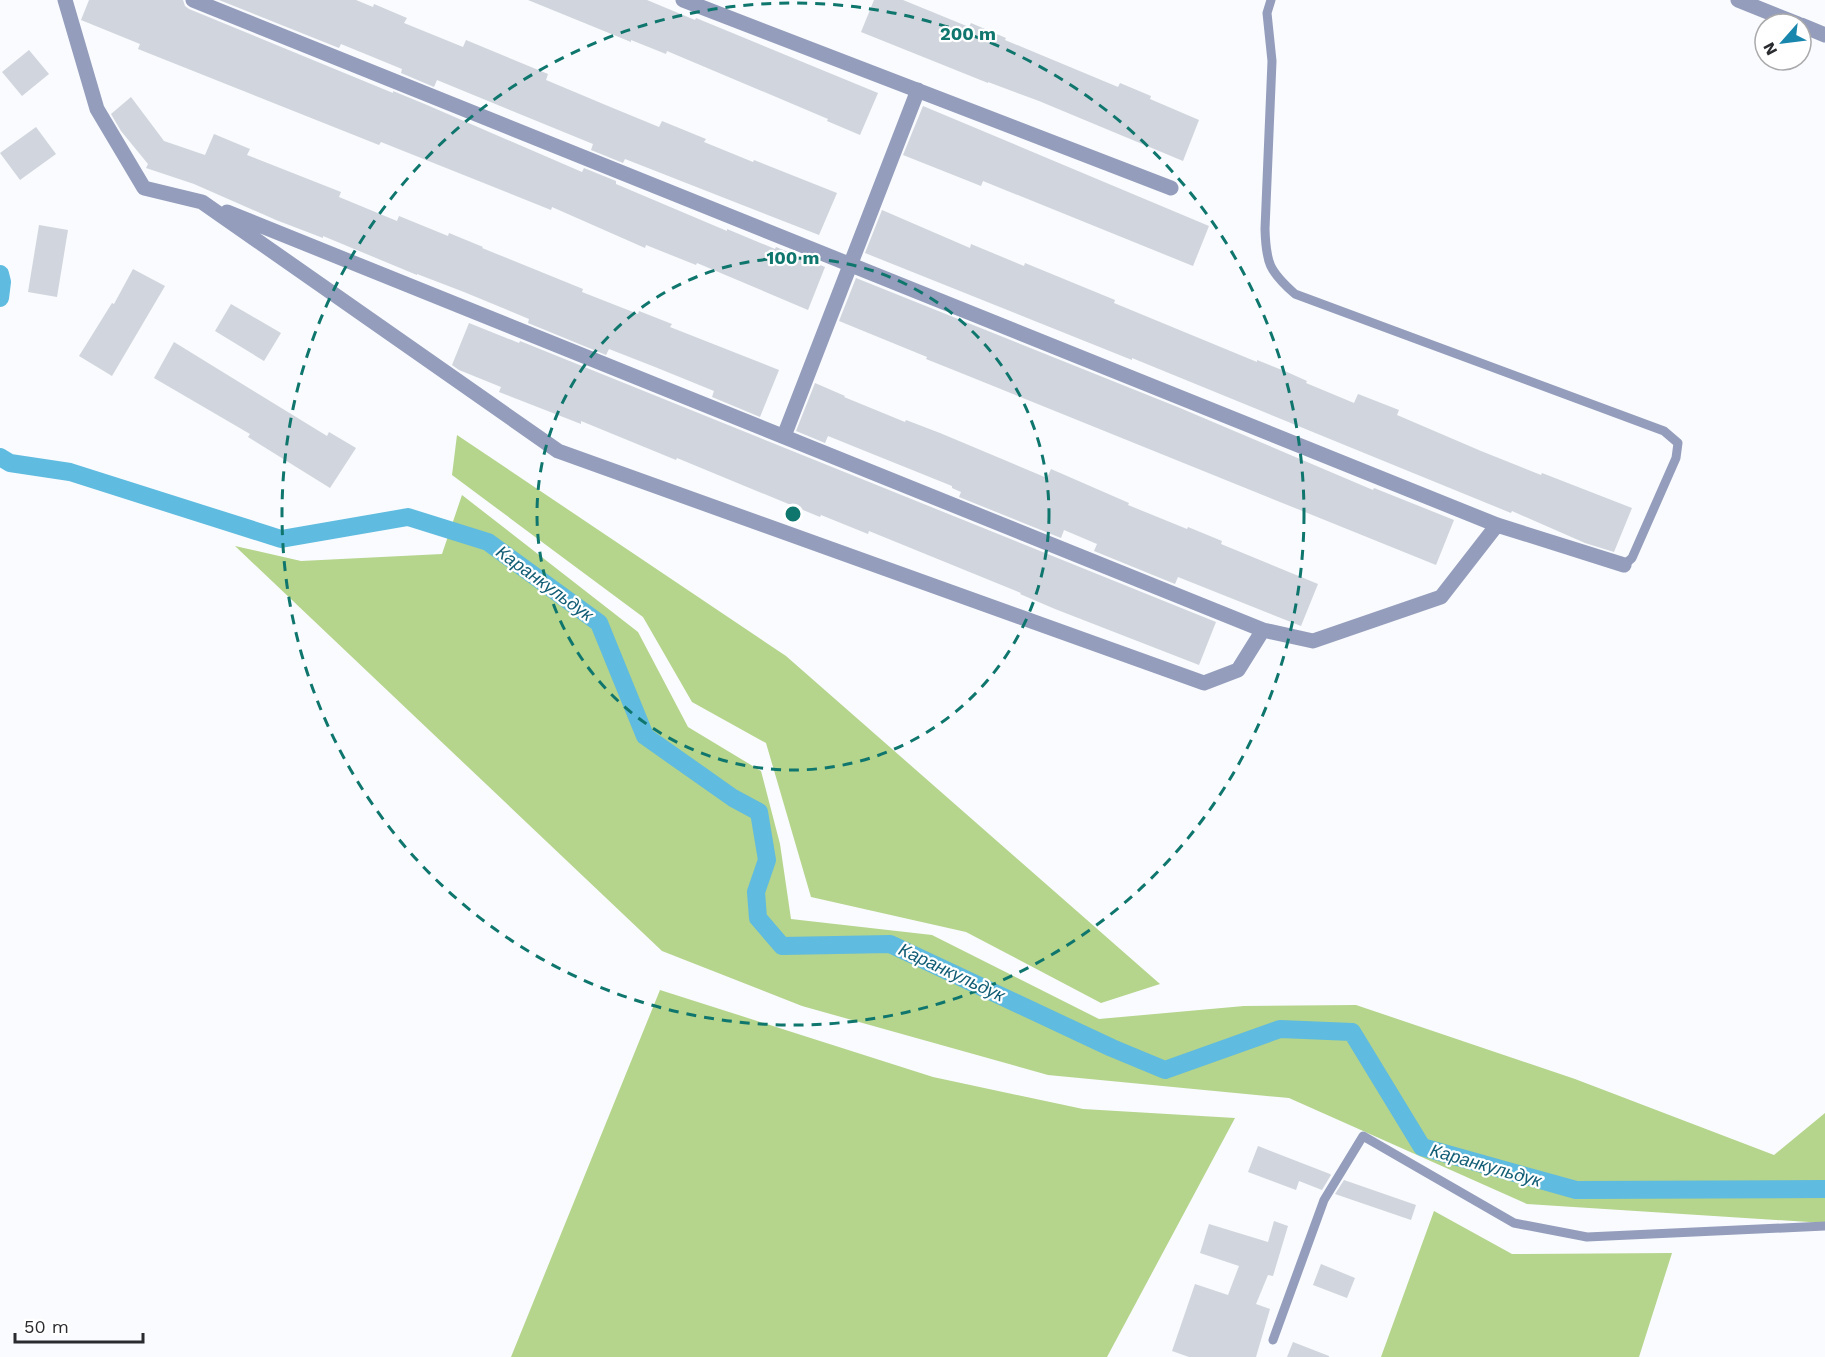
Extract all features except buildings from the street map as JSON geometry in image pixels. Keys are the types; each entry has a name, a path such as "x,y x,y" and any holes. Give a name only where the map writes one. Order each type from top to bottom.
{"street":[{"path":"65,0 97,110 144,188 202,202 1263,630 1313,641 1441,597 1497,525"},
{"path":"193,0 1497,525 1624,565"},
{"path":"683,0 1171,188"},
{"path":"1738,0 1768,12"},
{"path":"784,436 918,90"},
{"path":"202,202 558,451 1204,683 1238,670 1263,630"}],"lane":[{"path":"1271,0 1267,13 1272,61 1265,229 1266,257 1278,279 1295,294 1664,431 1678,443 1676,458 1632,558 1624,565"},
{"path":"1273,1340 1324,1200 1363,1136 1514,1223 1587,1237 1825,1226"}],"green space":[{"path":"457,435 786,656 1160,984 1101,1003 966,932 811,897 766,743 692,702 643,617 452,475"},
{"path":"462,495 638,632 688,727 761,771 780,844 791,919 932,935 1099,1019 1244,1006 1356,1005 1575,1079 1774,1155 1825,1113 1825,1223 1527,1204 1289,1098 1048,1075 802,1006 662,951 235,546 301,561 442,554"},
{"path":"660,990 933,1077 1083,1109 1235,1118 1107,1357 511,1357"},
{"path":"1434,1211 1512,1254 1672,1253 1639,1357 1381,1357"}],"waterway":[{"name":"Каранкульдук","path":"0,274 2,282 0,298"},
{"name":"Каранкульдук","path":"0,457 10,463 70,472 281,539 408,517 488,542 599,623 645,736 733,798 759,812 767,860 756,892 758,918 782,946 890,944 1112,1048 1165,1070 1280,1029 1352,1032 1422,1147 1576,1190 1825,1189"}]}
